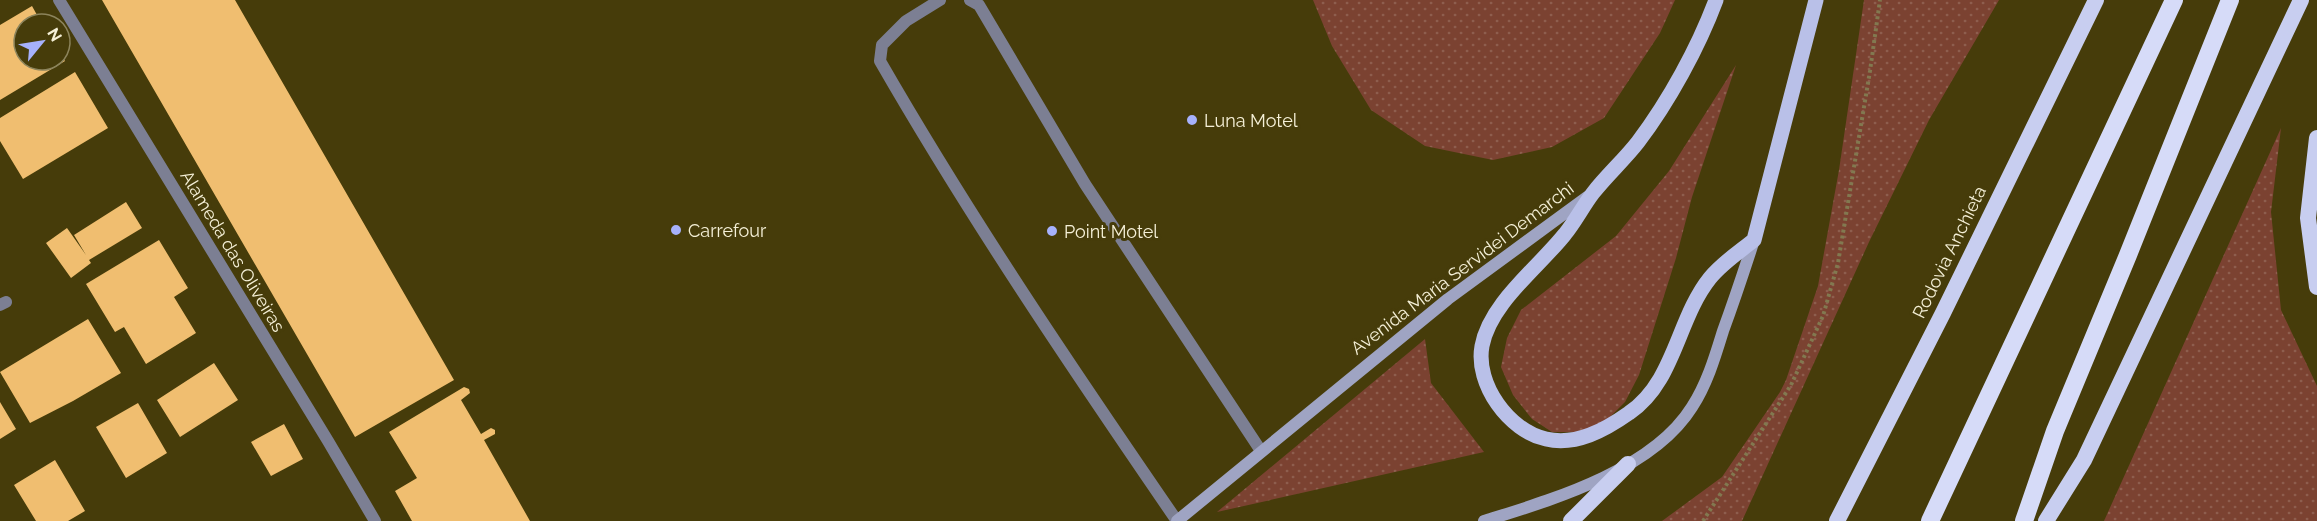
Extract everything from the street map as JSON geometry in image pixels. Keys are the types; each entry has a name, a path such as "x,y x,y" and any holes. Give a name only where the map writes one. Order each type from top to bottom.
{"highway":[{"name":"Rodovia Anchieta","path":"1837,521 1943,313 2096,0"},
{"path":"1930,521 2174,0"},
{"path":"2024,521 2055,431 2230,0"},
{"path":"2046,521 2084,460 2301,0"},
{"path":"2317,138 2308,218 2317,287"},
{"path":"1571,521 1628,464"}],"main road":[{"name":"Avenida Maria Servidei Demarchi","path":"1177,521 1448,299 1593,193 1638,143 1668,96 1708,23 1716,0"},
{"path":"1484,521 1566,494 1628,464 1675,429 1692,407 1715,358 1754,240 1816,0"},
{"path":"1593,193 1566,234 1500,307 1482,346 1484,375 1500,406 1513,422 1525,432 1537,437 1552,440 1580,439 1605,428 1632,411 1644,400 1661,376 1695,303 1709,279 1723,264 1754,240"}],"street":[{"name":"Alameda das Oliveiras","path":"59,0 375,521"},
{"path":"940,0 906,21 882,45 880,61 1079,379 1177,521"},
{"path":"970,0 979,5 1085,184 1261,451"}],"path":[{"path":"1703,521 1791,385 1823,316 1838,263 1880,0"}],"shaded area":[{"path":"1313,0 1675,0 1660,33 1604,118 1552,147 1493,160 1425,146 1371,110 1332,46"},
{"path":"1864,0 1999,0 1929,120 1869,242 1742,521 1662,521 1722,477 1786,380 1818,286 1839,170"},
{"path":"1736,65 1692,197 1676,258 1639,375 1625,402 1606,421 1581,432 1552,432 1532,419 1513,395 1501,367 1507,338 1521,310 1616,236 1669,171"},
{"path":"2281,128 2271,212 2281,310 2317,386 2317,521 2104,521"},
{"path":"1425,339 1431,383 1484,452 1217,512"}],"building":[{"path":"102,0 235,0 454,380 355,437"},
{"path":"32,6 35,12 22,12"},
{"path":"12,18 12,72 47,72 0,100 0,25"},
{"path":"75,72 108,128 23,179 0,141 0,118"},
{"path":"126,202 142,228 89,260 91,263 71,278 46,243 67,228 86,255 74,235"},
{"path":"159,240 188,288 174,297 196,333 146,364 124,327 115,332 86,284"},
{"path":"88,319 121,373 30,423 0,372"},
{"path":"214,363 238,400 180,437 157,400"},
{"path":"464,387 469,389 470,393 461,400 481,434 491,428 495,430 495,434 484,440 530,521 412,521 395,491 417,478 389,432"},
{"path":"0,402 16,429 0,439"},
{"path":"138,403 167,453 126,478 96,427"},
{"path":"284,424 303,459 271,476 251,442"},
{"path":"55,460 85,511 68,521 36,521 14,485"}],"place":[{"name":"Luna Motel","path":"1192,120"},
{"name":"Carrefour","path":"676,230"},
{"name":"Point Motel","path":"1052,231"}]}
